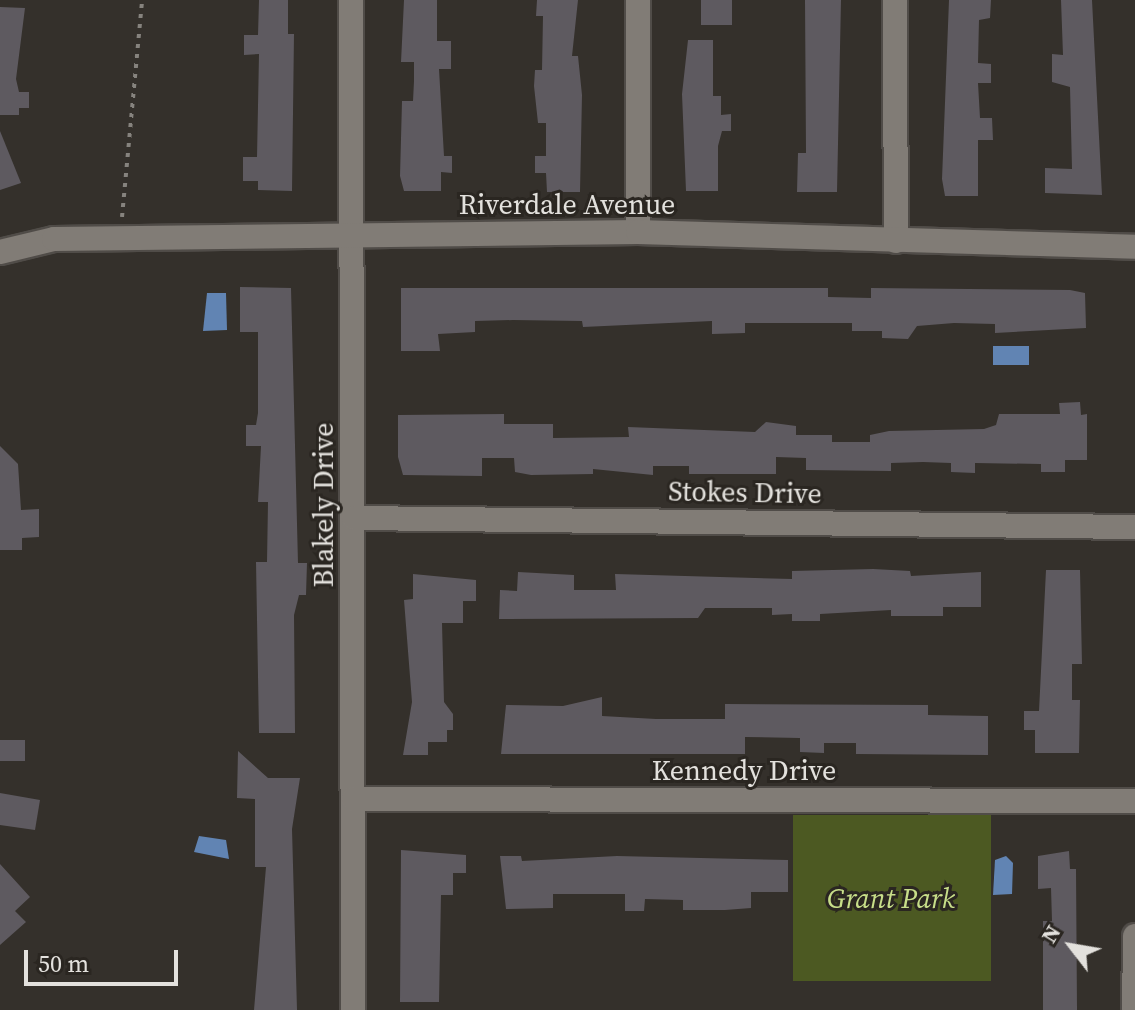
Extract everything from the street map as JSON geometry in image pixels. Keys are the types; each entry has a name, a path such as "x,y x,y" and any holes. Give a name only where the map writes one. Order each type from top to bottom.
{"street":[{"name":"Blakely Drive","path":"351,0 353,1010"},
{"path":"638,0 638,232"},
{"path":"895,0 896,241"},
{"name":"Riverdale Avenue","path":"0,252 54,239 638,232 1135,247"},
{"name":"Stokes Drive","path":"354,518 1135,527"},
{"name":"Kennedy Drive","path":"354,799 1135,801"},
{"path":"1134,1010 1135,936"}],"path":[{"path":"120,238 142,0"}],"green space":[{"name":"Grant Park","path":"793,815 991,815 991,981 793,981"}],"water":[{"path":"207,293 226,293 227,330 203,331"},
{"path":"993,346 1029,346 1029,365 993,365"},
{"path":"199,836 226,840 229,859 194,852"},
{"path":"1006,856 1013,863 1012,894 993,895 995,860"}],"building":[{"path":"259,0 288,0 288,34 294,34 292,191 258,190 258,181 243,181 243,157 257,157 259,54 244,55 244,35 258,35"},
{"path":"404,0 437,0 437,41 451,41 451,69 439,69 444,156 452,156 452,173 441,172 441,191 404,191 400,176 402,101 413,101 414,81 414,62 401,62"},
{"path":"537,0 578,0 572,56 578,56 582,95 580,192 547,192 546,173 535,173 535,156 546,156 546,123 538,123 534,86 535,70 542,70 543,16 536,16"},
{"path":"701,0 732,0 732,25 701,25"},
{"path":"805,0 841,0 837,192 797,192 798,153 806,153"},
{"path":"949,0 991,0 990,18 979,20 978,63 991,64 991,83 978,83 980,118 992,118 993,140 978,140 978,196 945,196 942,179"},
{"path":"1061,0 1092,0 1102,195 1045,193 1045,168 1072,169 1070,87 1052,82 1052,54 1063,55"},
{"path":"0,7 25,8 16,79 19,92 29,92 29,108 19,108 19,115 0,115"},
{"path":"688,40 713,40 713,96 721,96 721,115 731,114 731,131 722,131 718,146 718,191 686,191 682,94"},
{"path":"0,131 21,183 0,190"},
{"path":"240,287 291,288 298,563 307,563 306,595 299,595 294,615 295,733 259,733 256,562 267,562 268,502 258,502 261,446 246,446 246,425 256,425 258,413 258,332 240,332"},
{"path":"401,288 828,288 828,297 871,298 871,288 1070,290 1085,293 1086,328 995,333 995,324 954,323 917,326 908,339 882,338 882,331 852,331 852,323 745,323 745,333 712,334 712,321 583,327 582,321 475,321 475,332 438,334 440,351 401,351"},
{"path":"1080,402 1081,415 1087,414 1087,460 1065,460 1065,472 1041,472 1041,464 975,463 975,473 951,472 951,463 923,462 891,463 891,471 806,470 806,458 776,457 776,474 689,474 689,466 653,466 653,475 593,469 593,474 531,475 515,472 514,458 482,458 482,476 403,475 398,457 398,415 504,414 504,424 553,424 553,438 629,437 628,427 755,432 766,422 796,426 796,435 832,435 832,442 870,442 870,435 889,431 984,429 996,425 999,414 1060,414 1059,403"},
{"path":"0,446 18,464 21,510 39,509 39,537 22,538 22,550 0,550"},
{"path":"1046,570 1080,570 1082,664 1072,664 1072,700 1080,700 1079,753 1035,753 1035,730 1024,730 1024,711 1039,711"},
{"path":"792,571 910,571 911,576 981,572 981,607 943,607 943,616 891,616 891,610 820,614 820,621 792,621 792,614 772,615 772,608 705,608 698,618 499,619 500,590 517,591 518,572 574,575 574,590 616,590 615,574 792,579"},
{"path":"413,574 476,580 476,601 463,601 463,623 442,623 444,702 453,714 453,730 447,730 447,742 428,742 428,755 403,755 412,702 404,600 413,599"},
{"path":"602,697 602,716 656,719 725,719 725,704 928,705 928,715 988,716 988,755 856,754 856,743 824,743 824,753 800,752 800,738 745,737 745,754 501,754 506,705 563,706"},
{"path":"0,740 25,740 25,761 0,761"},
{"path":"238,751 268,778 300,778 292,829 297,1010 254,1010 266,867 255,867 255,799 237,798"},
{"path":"0,793 40,800 35,830 0,825"},
{"path":"401,850 466,855 466,873 453,873 453,895 441,895 439,1002 400,1002"},
{"path":"1069,851 1070,869 1076,869 1077,1010 1043,1010 1043,921 1052,921 1051,888 1038,889 1038,856"},
{"path":"500,856 521,856 522,861 617,856 788,860 788,892 751,892 751,908 725,910 683,910 683,900 645,899 644,911 625,911 625,894 553,894 553,908 506,909"},
{"path":"0,864 30,897 15,911 26,922 0,945"}]}
